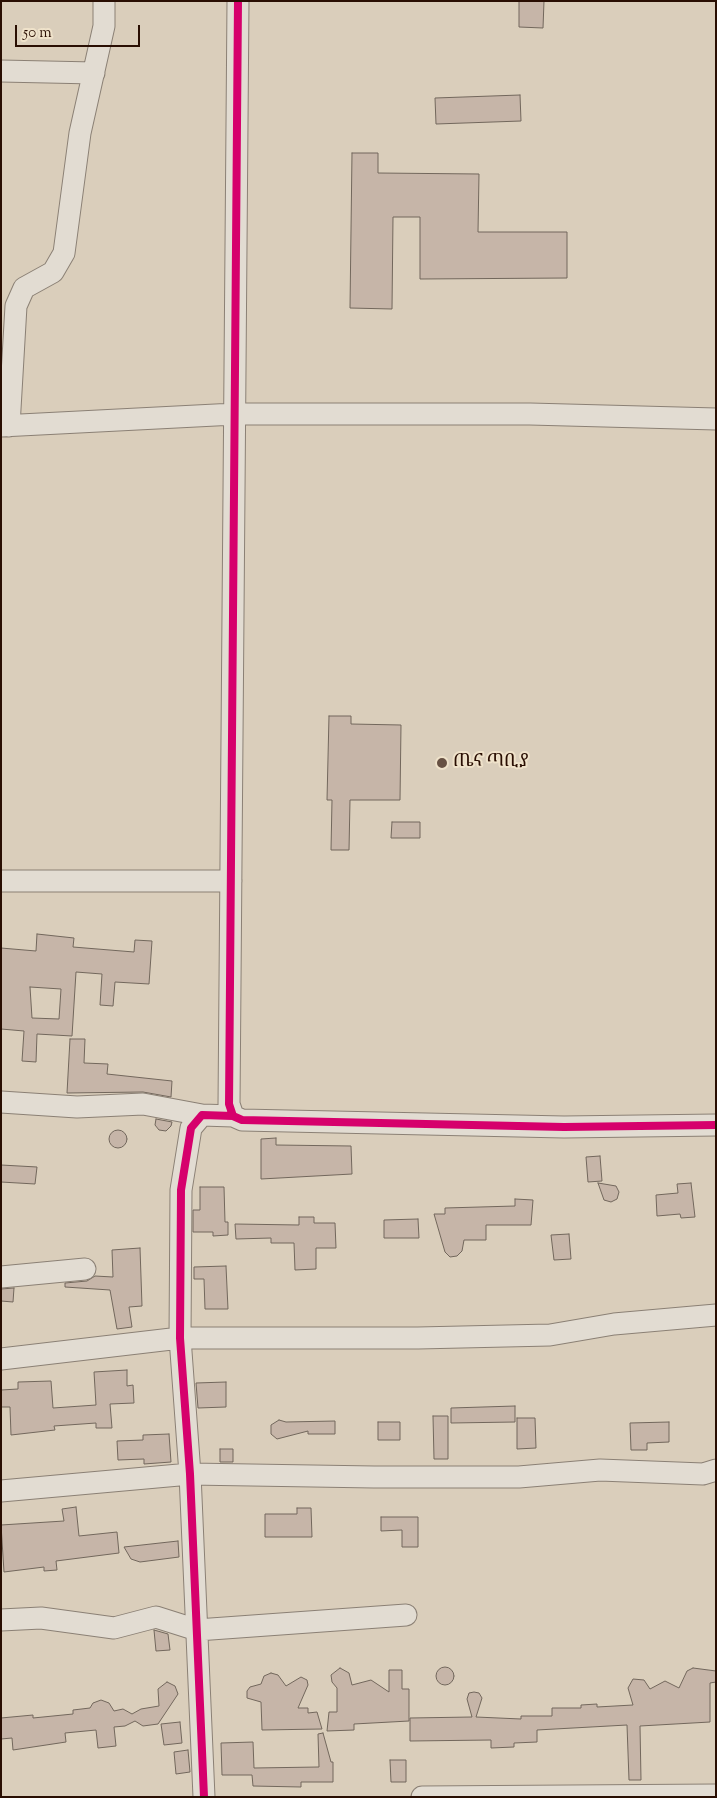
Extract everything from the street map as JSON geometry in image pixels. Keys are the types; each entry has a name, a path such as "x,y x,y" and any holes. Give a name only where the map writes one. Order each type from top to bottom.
{"street":[{"path":"104,1 104,26 80,133 64,252 53,272 24,288 8,304 5,426 235,414 530,414 716,419"},
{"path":"233,1116 229,1104 238,1"},
{"path":"1,72 94,73"},
{"path":"1,881 231,881"},
{"path":"1,1102 77,1108 143,1104 202,1115 233,1116 242,1120 554,1127 716,1125"},
{"path":"202,1115 191,1128 181,1190 180,1338 190,1474 204,1797"},
{"path":"1,1277 85,1269"},
{"path":"1,1360 180,1338 418,1338 550,1335 614,1324 716,1316"},
{"path":"1,1491 190,1474 509,1477 600,1470 703,1474 716,1470"},
{"path":"1,1620 40,1618 114,1628 156,1617 197,1630 406,1615"},
{"path":"422,1797 552,1794 716,1795"}],"building":[{"path":"519,1 544,1 543,28 519,27"},
{"path":"520,95 521,121 436,124 435,98"},
{"path":"352,153 378,153 378,173 479,174 478,232 567,232 567,278 420,279 420,217 393,217 392,309 350,308"},
{"path":"329,716 351,716 351,724 401,725 400,800 350,800 349,850 331,850 332,800 327,800"},
{"path":"392,822 420,822 420,838 391,838"},
{"path":"37,934 74,938 73,947 134,952 135,940 152,941 149,984 115,982 113,1006 100,1005 102,974 76,972 72,1036 37,1034 36,1062 22,1061 24,1031 1,1029 1,948 36,951","holes":["30,987 61,989 59,1019 32,1018"]},
{"path":"70,1039 85,1039 84,1063 108,1064 107,1074 172,1081 171,1097 143,1092 67,1093"},
{"path":"156,1119 172,1122 171,1126 166,1131 159,1130 155,1125"},
{"path":"118,1130 124,1133 127,1139 124,1145 118,1148 112,1145 109,1139 112,1133"},
{"path":"276,1138 276,1145 351,1146 352,1174 261,1179 261,1139"},
{"path":"600,1156 602,1181 588,1182 586,1157"},
{"path":"1,1165 37,1167 35,1184 1,1182"},
{"path":"598,1183 616,1186 619,1192 617,1199 611,1202 604,1200"},
{"path":"691,1183 695,1217 681,1218 680,1214 657,1216 656,1195 678,1193 677,1184"},
{"path":"200,1187 224,1187 225,1222 228,1222 228,1235 213,1236 213,1232 193,1232 193,1210 200,1210"},
{"path":"515,1199 533,1200 531,1225 486,1225 486,1240 464,1240 462,1251 457,1256 450,1257 445,1252 434,1214 445,1214 445,1208 515,1206"},
{"path":"299,1217 314,1217 314,1223 335,1223 336,1248 316,1248 316,1269 295,1270 294,1243 271,1243 271,1238 236,1239 235,1224 299,1225"},
{"path":"418,1219 419,1238 384,1238 384,1220"},
{"path":"569,1234 571,1259 554,1260 551,1235"},
{"path":"140,1248 142,1306 129,1307 132,1327 117,1329 110,1290 65,1287 65,1283 87,1281 95,1276 113,1277 112,1250"},
{"path":"226,1266 228,1309 205,1309 204,1279 194,1279 194,1267"},
{"path":"14,1288 13,1302 1,1301 1,1289"},
{"path":"127,1370 127,1386 133,1385 134,1403 110,1404 112,1428 96,1428 96,1423 54,1426 55,1430 11,1435 10,1407 1,1407 1,1390 18,1389 18,1382 51,1381 53,1408 96,1405 94,1372"},
{"path":"226,1382 226,1407 198,1408 196,1383"},
{"path":"515,1406 515,1422 451,1423 451,1408"},
{"path":"433,1416 448,1416 448,1459 434,1459"},
{"path":"517,1418 535,1418 536,1448 517,1449"},
{"path":"279,1420 286,1422 335,1421 335,1434 308,1434 308,1431 277,1439 271,1434 271,1425"},
{"path":"378,1422 400,1422 400,1440 378,1440"},
{"path":"669,1422 669,1442 647,1443 647,1450 631,1450 630,1423"},
{"path":"169,1434 171,1462 144,1464 144,1459 118,1460 117,1441 143,1440 143,1435"},
{"path":"220,1449 233,1449 233,1462 220,1462"},
{"path":"76,1507 79,1536 117,1532 119,1553 56,1561 57,1570 44,1571 44,1567 4,1572 1,1525 64,1521 62,1509"},
{"path":"297,1508 311,1508 312,1537 265,1537 265,1514 297,1514"},
{"path":"381,1517 418,1517 418,1547 402,1547 402,1530 381,1531"},
{"path":"178,1541 179,1557 140,1562 131,1559 124,1547"},
{"path":"154,1630 168,1634 170,1650 156,1651"},
{"path":"441,1667 449,1667 454,1672 452,1683 441,1685 436,1680 436,1672"},
{"path":"340,1668 349,1673 352,1685 371,1680 389,1692 389,1670 402,1670 402,1689 409,1689 409,1721 354,1724 354,1730 327,1731 329,1712 337,1712 337,1688 332,1682 331,1675"},
{"path":"693,1668 716,1671 716,1682 710,1683 710,1722 640,1726 641,1780 629,1780 627,1725 537,1730 537,1742 514,1743 514,1747 491,1748 491,1740 410,1741 410,1718 472,1717 467,1699 469,1693 479,1693 482,1698 476,1717 521,1719 521,1716 552,1716 552,1708 581,1708 581,1705 597,1704 597,1707 633,1705 628,1688 633,1679 644,1680 650,1689 665,1681 679,1688 687,1671"},
{"path":"271,1673 278,1675 286,1686 301,1677 307,1680 308,1685 298,1708 308,1708 308,1713 317,1712 322,1729 262,1730 261,1702 247,1698 247,1691 250,1687 261,1684 264,1676"},
{"path":"167,1682 175,1686 178,1694 158,1724 143,1726 135,1721 125,1726 114,1727 116,1746 98,1748 96,1730 65,1733 66,1742 13,1750 12,1738 1,1739 1,1718 33,1715 33,1718 73,1714 73,1710 90,1708 93,1703 101,1700 109,1703 114,1711 123,1709 132,1714 141,1709 159,1706 158,1689"},
{"path":"180,1722 182,1743 164,1745 161,1724"},
{"path":"323,1733 331,1762 333,1762 333,1782 301,1782 301,1787 253,1786 252,1775 222,1775 221,1743 253,1742 254,1768 319,1767 318,1734"},
{"path":"188,1750 190,1772 176,1774 174,1752"},
{"path":"390,1760 406,1760 406,1782 391,1782"}],"cycle path":[{"path":"233,1116 229,1104 238,1"},
{"path":"204,1797 190,1474 180,1338 181,1190 191,1128 202,1115 233,1116 242,1120 564,1127 716,1125"}],"place":[{"name":"ጤና ጣቢያ","path":"442,763"}]}
